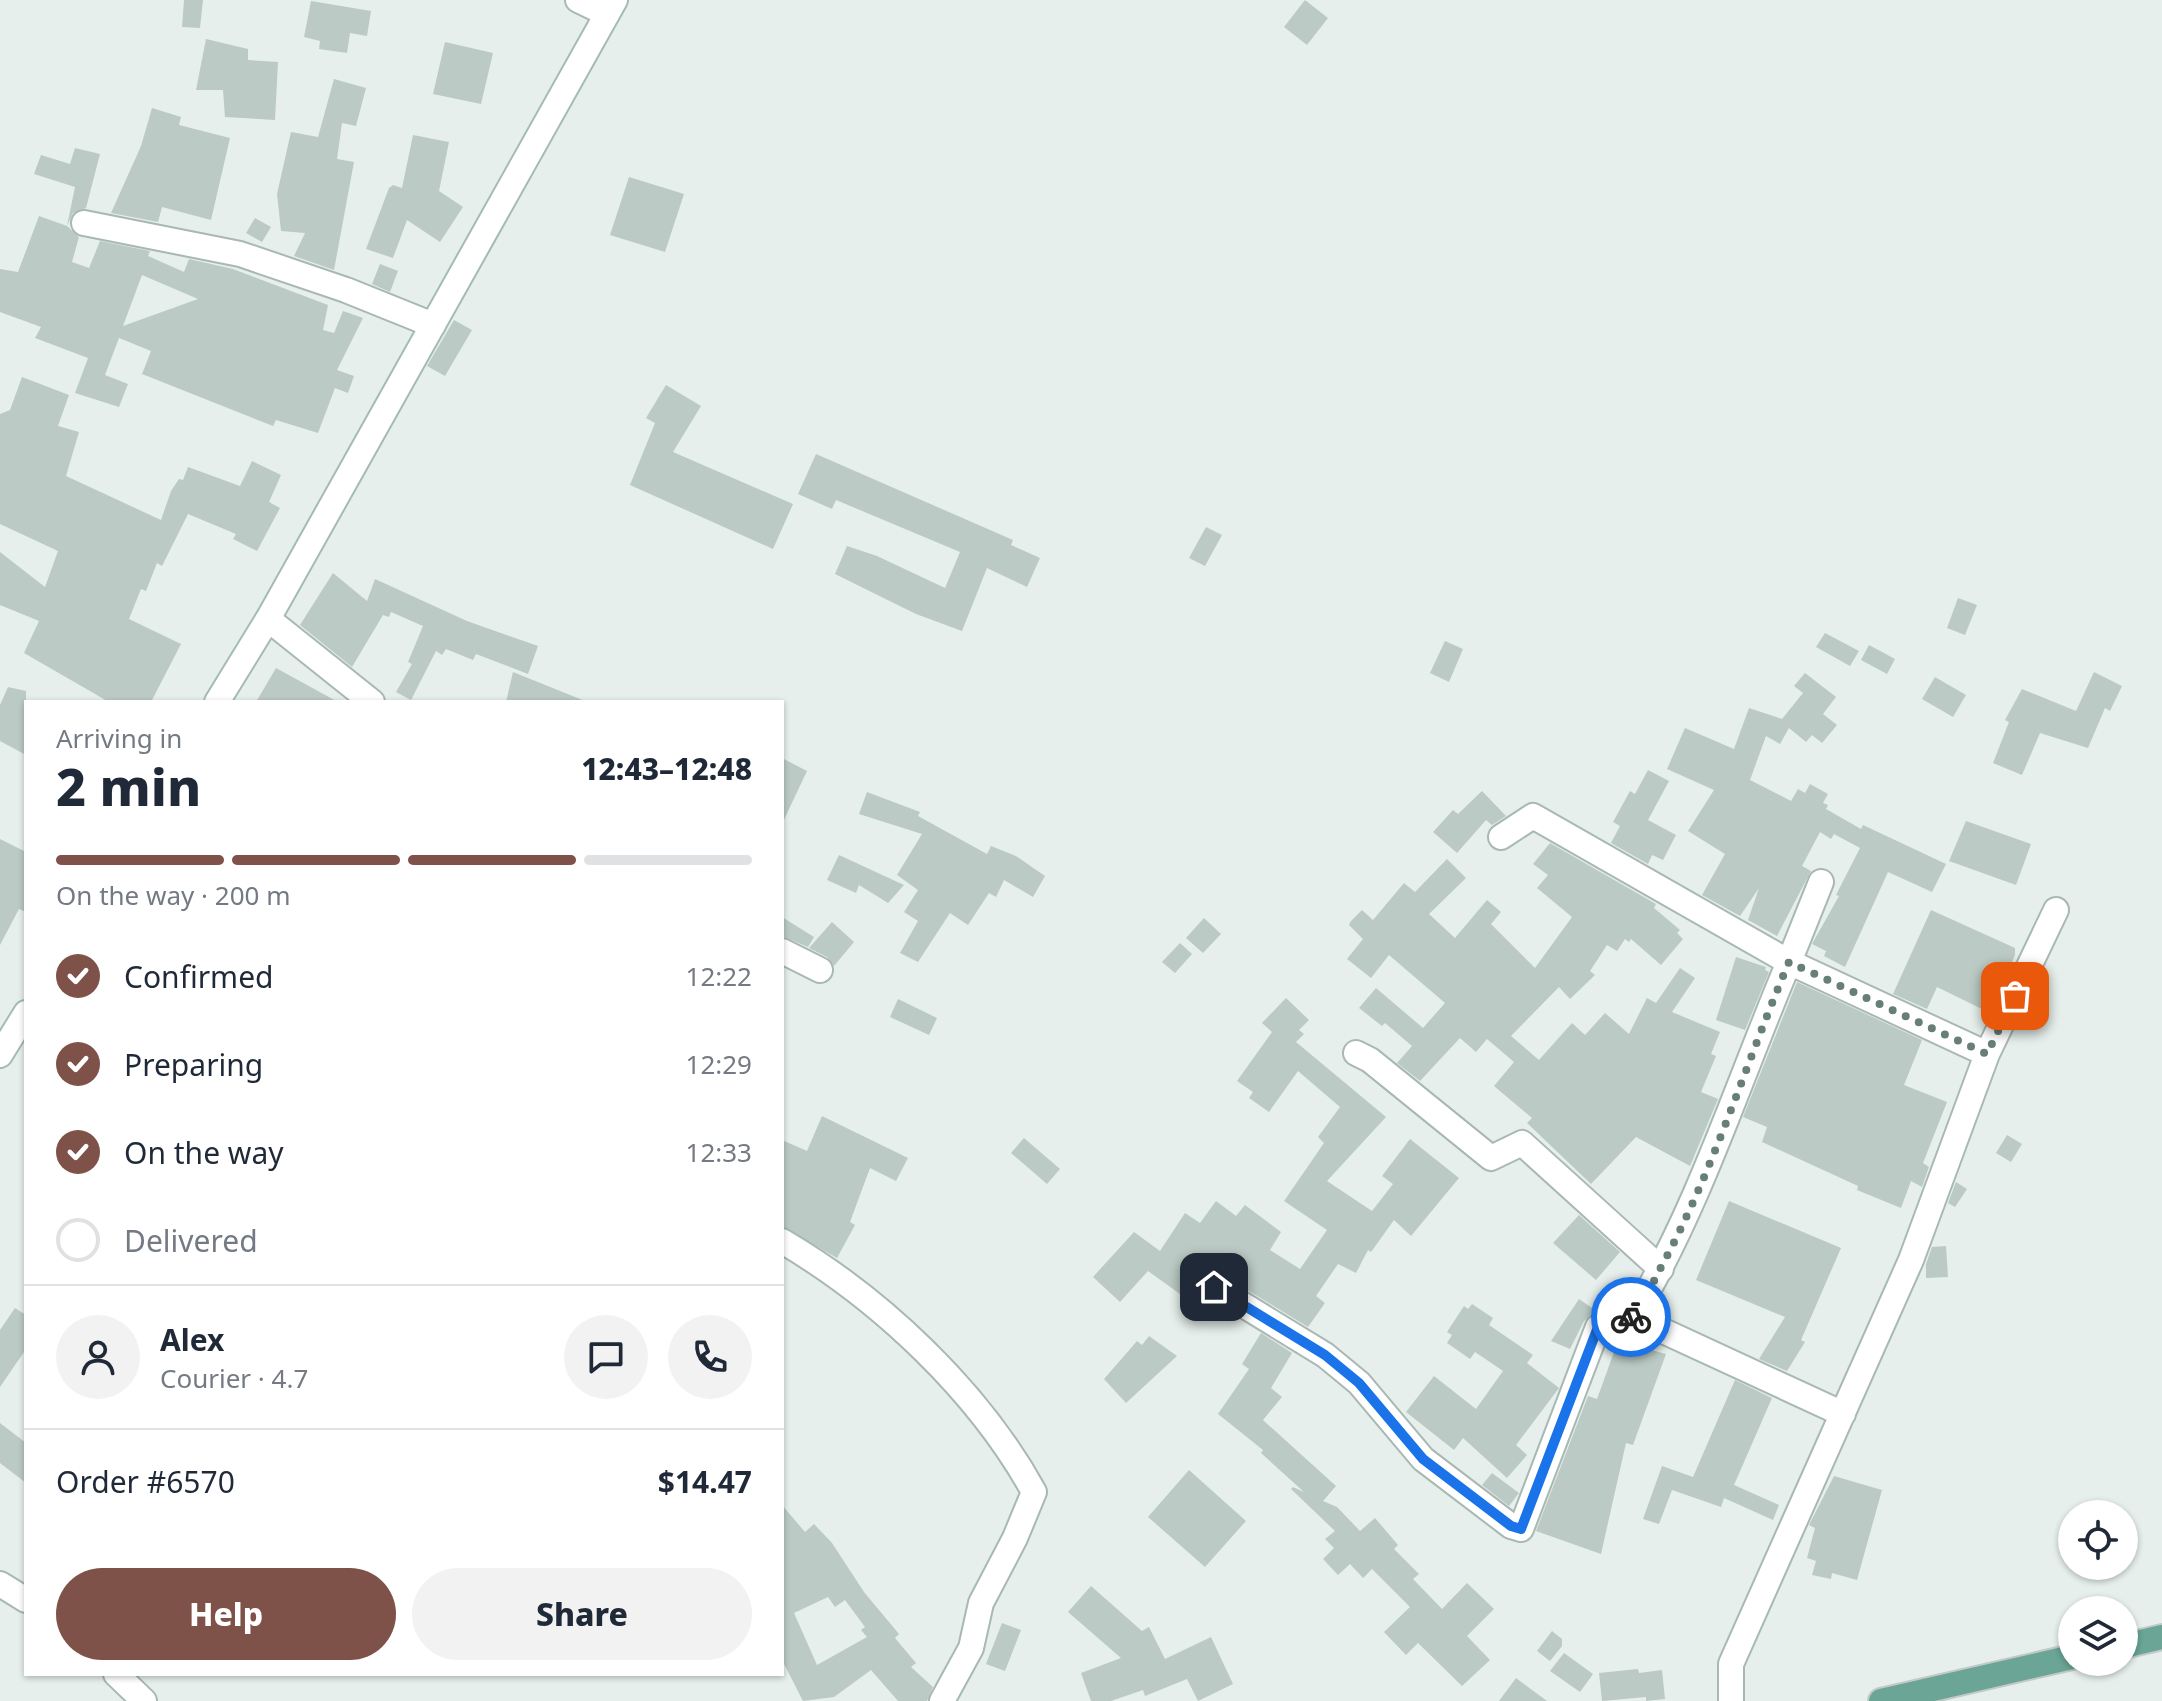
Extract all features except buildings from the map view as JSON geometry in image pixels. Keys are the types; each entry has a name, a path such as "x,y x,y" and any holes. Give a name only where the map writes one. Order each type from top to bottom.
{"main road":[{"path":"2138,1643 2162,1637"},
{"path":"1881,1701 2058,1660"}],"street":[{"path":"218,700 268,619 611,7 578,0"},
{"path":"84,223 240,254 319,280 433,325"},
{"path":"268,619 369,700"},
{"path":"1501,837 1533,816 1789,962 1987,1054"},
{"path":"1633,1317 1661,1269 1705,1178 1752,1048 1821,882"},
{"path":"1731,1701 1731,1664 1911,1260 1987,1054 2056,910"},
{"path":"784,952 820,970"},
{"path":"0,1055 24,1016"},
{"path":"1356,1053 1370,1060 1491,1158 1522,1143 1661,1269"},
{"path":"784,1242 877,1309 936,1362 1011,1455 1034,1492 1015,1538 981,1603 971,1648 942,1701"},
{"path":"1214,1287 1325,1355 1359,1383 1423,1459 1511,1526 1521,1529 1598,1327 1610,1318 1633,1317 1843,1414"},
{"path":"0,1584 24,1599"},
{"path":"118,1676 144,1701"}],"way so far":[{"path":"1631,1317 1673,1246 1705,1178 1752,1048 1789,962 1987,1054 2015,996"}],"route":[{"path":"1214,1287 1325,1355 1359,1383 1423,1459 1511,1526 1521,1529 1598,1327 1610,1318 1631,1317"}]}
